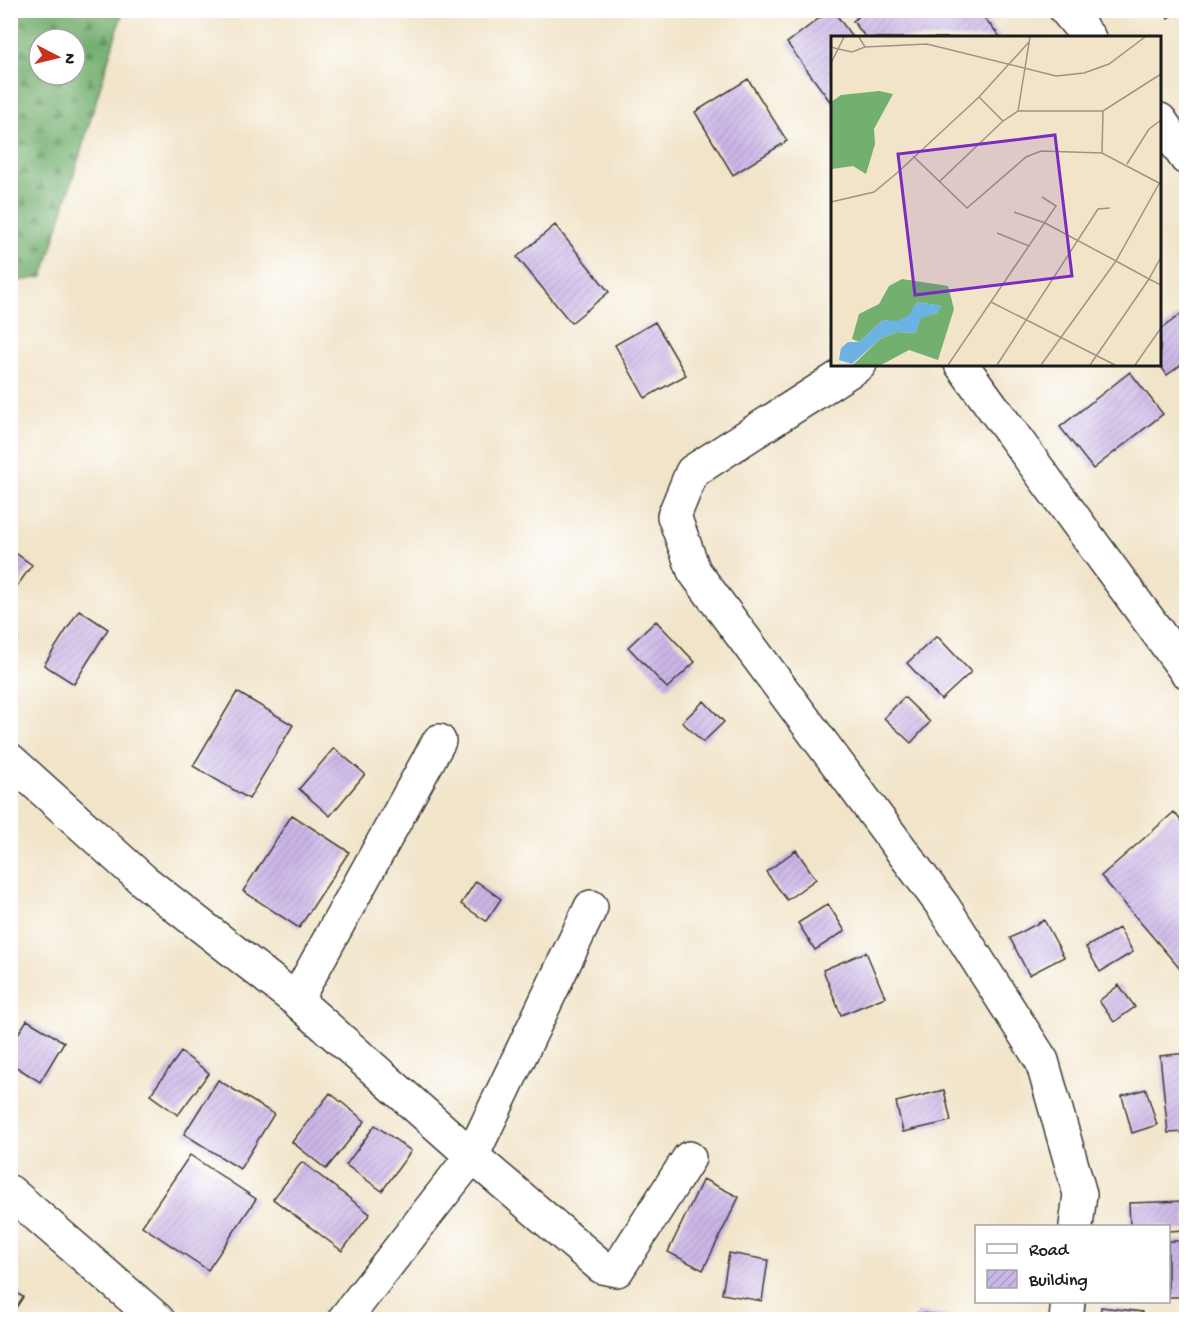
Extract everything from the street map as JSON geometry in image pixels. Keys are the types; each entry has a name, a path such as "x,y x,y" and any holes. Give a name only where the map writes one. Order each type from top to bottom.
{"street":[{"path":"1066,10 1087,36"},
{"path":"1161,124 1186,158"},
{"path":"857,366 692,472 674,516 694,571 943,906 1042,1061 1080,1194 1076,1225"},
{"path":"962,366 1186,671"},
{"path":"296,1000 439,741"},
{"path":"10,760 144,882 296,1000 472,1156 602,1267 617,1270 689,1158"},
{"path":"344,1320 472,1156 591,907"},
{"path":"10,1192 158,1320"},
{"path":"1066,1320 1068,1303"}],"green space":[{"path":"11,10 123,11 43,277 11,282"}],"building":[{"path":"833,10 852,36 831,36 831,103 787,43"},
{"path":"865,10 978,10 999,36 864,36 853,21"},
{"path":"1162,10 1178,10 1168,18"},
{"path":"748,79 787,141 733,175 695,112"},
{"path":"555,225 609,292 571,323 517,257"},
{"path":"1186,310 1186,361 1167,375 1161,366 1161,329"},
{"path":"655,322 686,375 645,398 615,345"},
{"path":"1130,372 1163,414 1093,469 1060,427"},
{"path":"10,549 32,565 10,596"},
{"path":"79,610 108,629 74,684 44,665"},
{"path":"656,621 695,662 667,688 628,647"},
{"path":"10,631 18,638 10,646"},
{"path":"937,636 971,672 941,700 907,663"},
{"path":"237,692 293,725 249,799 193,766"},
{"path":"904,697 930,722 911,743 884,718"},
{"path":"704,701 724,722 703,742 682,722"},
{"path":"334,748 365,774 330,816 299,789"},
{"path":"1174,812 1186,827 1186,976 1101,876"},
{"path":"292,815 349,852 299,928 243,891"},
{"path":"796,850 816,879 787,900 766,872"},
{"path":"476,881 501,899 486,921 461,904"},
{"path":"828,904 845,931 815,950 798,923"},
{"path":"1044,920 1064,957 1029,975 1010,938"},
{"path":"1119,928 1133,952 1100,972 1086,947"},
{"path":"866,952 885,997 841,1015 823,970"},
{"path":"1119,985 1135,1007 1114,1022 1099,1001"},
{"path":"27,1020 64,1042 40,1082 10,1063 10,1046"},
{"path":"181,1052 209,1073 178,1115 150,1095"},
{"path":"1186,1053 1186,1132 1168,1133 1160,1056"},
{"path":"218,1080 274,1114 240,1169 184,1134"},
{"path":"1146,1089 1157,1125 1132,1133 1122,1096"},
{"path":"944,1090 951,1121 903,1132 896,1102"},
{"path":"330,1093 365,1121 326,1169 292,1142"},
{"path":"375,1125 411,1151 382,1191 346,1165"},
{"path":"190,1155 256,1199 208,1270 142,1226"},
{"path":"302,1162 370,1214 342,1251 273,1199"},
{"path":"703,1179 739,1197 703,1270 668,1252"},
{"path":"1186,1201 1186,1230 1170,1231 1170,1225 1130,1225 1129,1203"},
{"path":"1170,1241 1186,1241 1186,1297 1170,1297"},
{"path":"729,1253 768,1260 762,1301 722,1294"},
{"path":"10,1289 23,1297 10,1317"},
{"path":"1101,1307 1142,1312 1141,1320 1100,1320"},
{"path":"917,1313 968,1317 967,1320 916,1320"}]}
